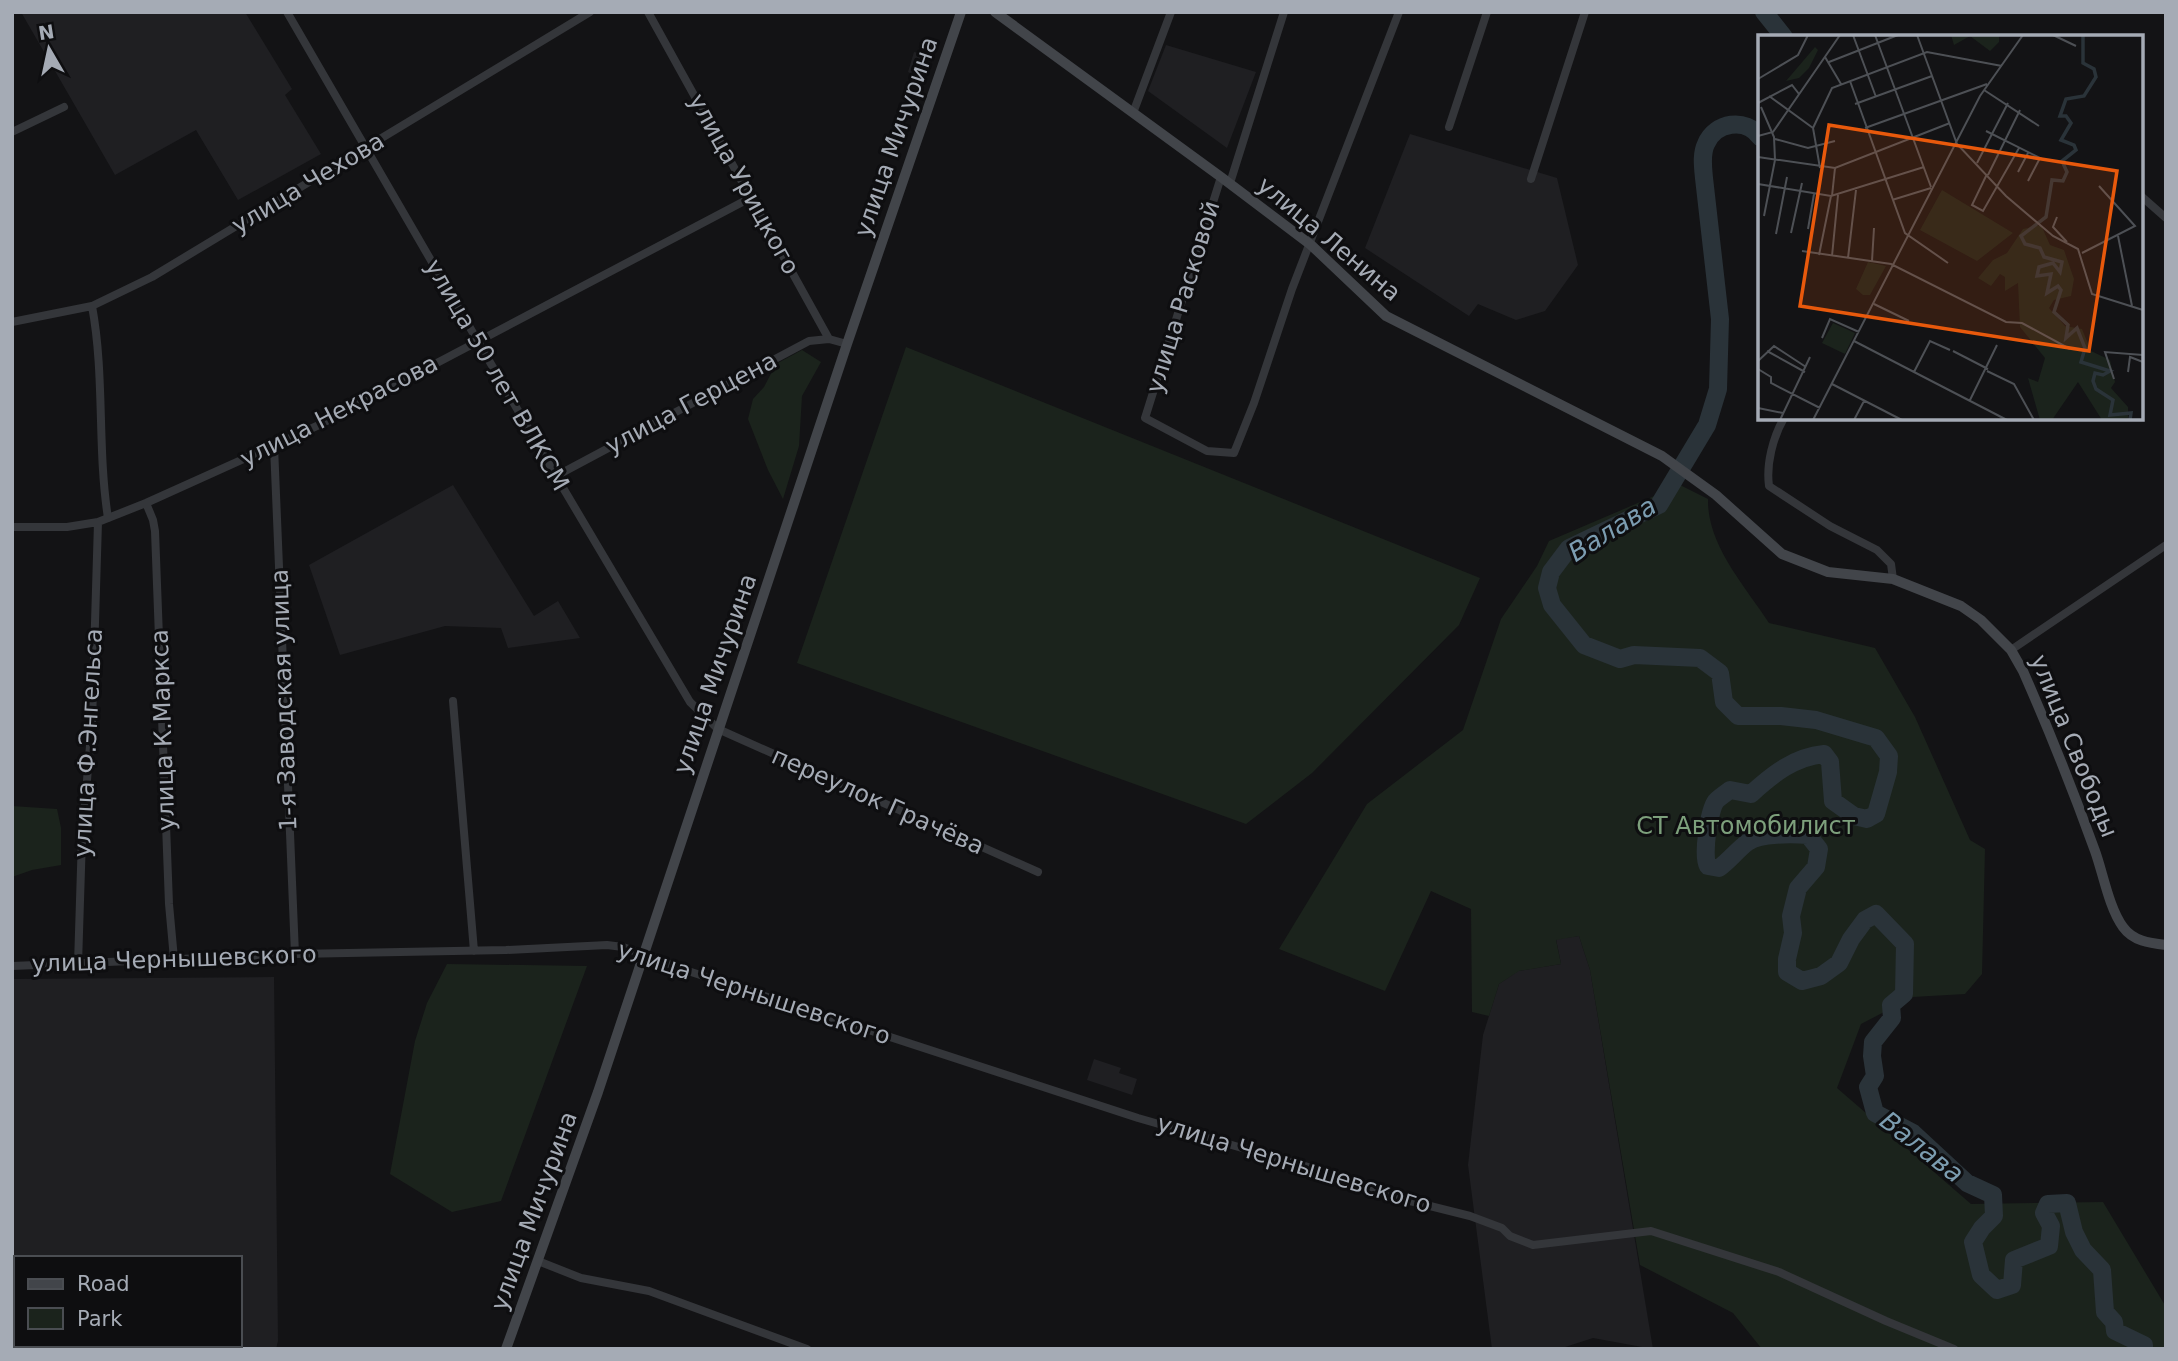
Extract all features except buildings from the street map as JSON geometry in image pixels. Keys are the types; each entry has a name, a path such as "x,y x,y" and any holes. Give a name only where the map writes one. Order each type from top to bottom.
{"main road":[{"name":"улица Мичурина","path":"506,1349 598,1092 847,344 961,12"},
{"name":"улица Ленина","path":"995,12 1311,245 1385,316 1662,456 1716,495"},
{"name":"улица Свободы","path":"1716,495 1782,554 1828,572 1893,579 1961,606 1981,620 2011,650 2046,725 2119,919 2134,937 2166,945"}],"street":[{"name":"улица 50 лет ВЛКСМ","path":"287,12 555,476 690,702 718,729"},
{"name":"улица Чехова","path":"12,322 92,306 152,277 590,12"},
{"name":"улица Урицкого","path":"648,12 829,339"},
{"path":"1133,113 1171,12"},
{"name":"улица Расковой","path":"1284,12 1145,418 1208,451 1234,453 1254,403 1292,289 1311,245"},
{"path":"1311,245 1399,12"},
{"path":"1449,127 1487,12"},
{"path":"1531,179 1585,12"},
{"path":"12,132 64,107"},
{"name":"улица Некрасова","path":"12,527 67,527 98,522 274,446 752,197"},
{"path":"2143,198 2166,218"},
{"path":"92,306 98,338 103,484 108,518"},
{"path":"829,339 847,344"},
{"name":"улица Герцена","path":"555,476 809,341 829,339"},
{"path":"1783,420 1767,471 1769,486 1830,526 1877,550 1891,564 1893,579"},
{"name":"1-я Заводская улица","path":"274,446 295,954"},
{"name":"улица К.Маркса","path":"146,503 155,531 169,904 174,959"},
{"name":"улица Ф.Энгельса","path":"78,964 82,837 92,723 98,522"},
{"path":"2011,650 2166,545"},
{"path":"453,702 474,951"},
{"name":"переулок Грачёва","path":"718,729 1038,872"},
{"name":"улица Чернышевского","path":"12,966 295,954 474,951 607,945 623,947 1138,1118 1336,1175 1386,1195 1469,1216 1502,1228 1510,1236 1533,1245 1651,1231 1779,1272 1954,1349"},
{"path":"538,1261 581,1278 649,1292 807,1349"}],"shaded area":[{"path":"21,12 245,12 292,89 285,95 321,154 238,200 196,130 115,175"},
{"path":"1166,45 1256,72 1227,148 1148,91"},
{"path":"914,52 923,54 916,76 908,72"},
{"path":"1410,134 1557,178 1578,265 1545,311 1516,320 1478,304 1469,316 1365,248"},
{"path":"453,485 534,616 558,601 580,638 508,648 501,628 445,626 340,655 309,565"},
{"path":"1579,936 1590,970 1653,1349 1593,1338 1559,1349 1492,1349 1468,1165 1483,1035 1499,984 1518,971 1561,964 1556,939"},
{"path":"274,977 276,1349 12,1349 12,979"},
{"path":"1094,1059 1121,1068 1119,1073 1137,1079 1132,1095 1087,1080"}],"green space":[{"path":"906,347 1480,578 1459,625 1312,773 1246,824 797,663"},
{"path":"802,350 821,362 802,396 799,446 783,499 768,470 748,419 753,399 764,387 776,364"},
{"name":"СТ Автомобилист","path":"1680,485 1708,499 1709,516 1721,549 1769,623 1875,648 1915,717 1970,840 1985,849 1982,974 1965,994 1913,997 1861,1024 1837,1088 1971,1204 2103,1202 2166,1307 2166,1349 1762,1349 1733,1313 1640,1265 1590,970 1579,936 1556,940 1561,964 1519,971 1499,984 1489,1016 1472,1012 1471,909 1431,891 1385,991 1279,949 1367,804 1463,730 1501,619 1537,566 1549,541"},
{"path":"12,806 57,809 61,828 61,865 12,877"},
{"path":"447,964 587,966 501,1201 452,1212 390,1174 415,1041 427,1003"}],"waterway":[{"name":"Валава","path":"1764,12 1782,35"},
{"name":"Валава","path":"1758,135 1739,125 1723,127 1710,137 1703,152 1720,319 1718,389 1707,425 1659,505 1569,548 1551,572 1547,588 1552,605 1584,645 1620,659 1634,655 1700,658 1720,673 1724,702 1738,716 1781,716 1816,720 1876,738 1889,756 1888,772 1876,814 1867,819 1854,816 1833,801 1830,762 1824,754 1803,759 1776,773 1751,794 1730,790 1716,801 1707,833 1708,866 1719,868 1753,839 1777,835 1808,835 1819,849 1816,867 1798,888 1791,916 1793,933 1787,972 1802,981 1821,976 1839,963 1851,939 1865,920 1876,914 1905,944 1904,994 1891,1005 1892,1018 1873,1042 1875,1076 1868,1087 1875,1113 1913,1133 1967,1183 1993,1195 1994,1216 1973,1242 1981,1275 1997,1290 2012,1285 2014,1260 2049,1246 2051,1226 2044,1213 2048,1204 2067,1203 2074,1232 2083,1250 2102,1270 2105,1312 2114,1322 2115,1331 2144,1345 2144,1349"}]}
